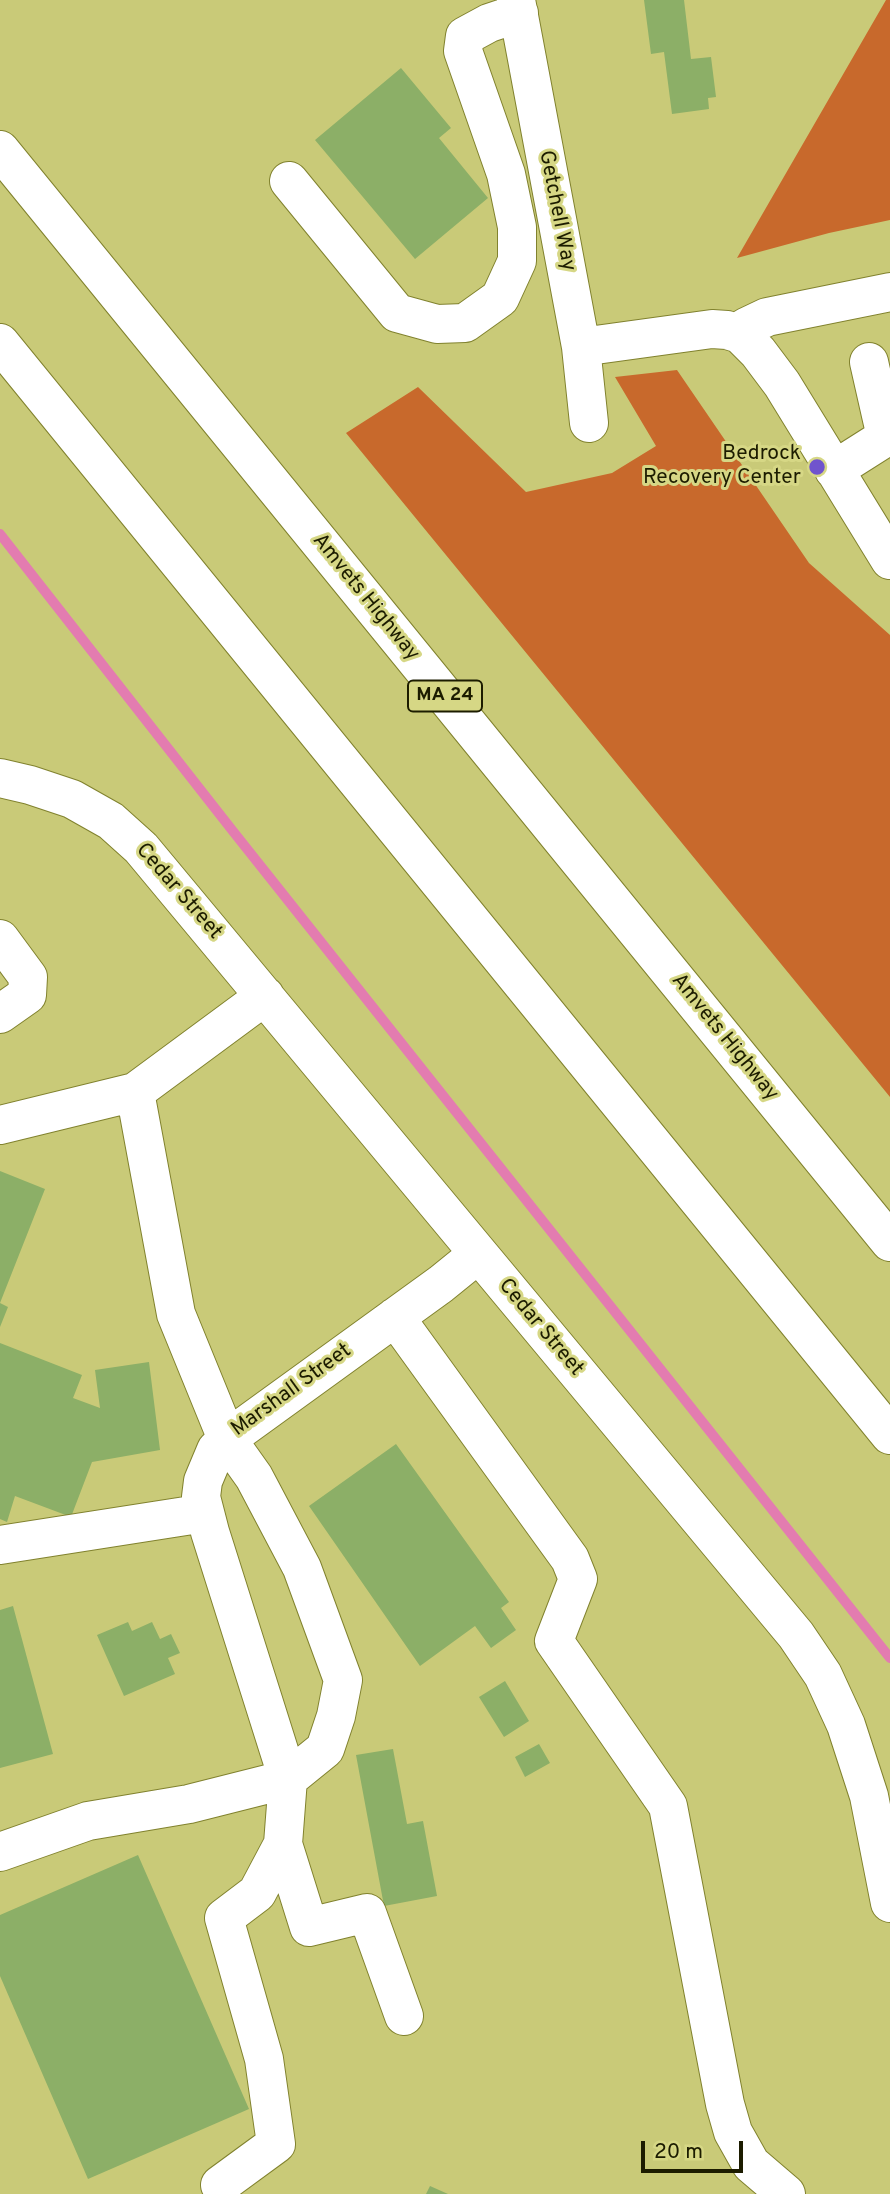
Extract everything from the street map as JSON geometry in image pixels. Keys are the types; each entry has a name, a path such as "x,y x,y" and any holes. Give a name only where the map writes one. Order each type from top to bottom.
{"main road":[{"path":"289,181 397,313 437,324 465,323 500,298 517,261 517,227 506,174 463,51 465,36 517,7"},
{"name":"Getchell Way","path":"517,7 581,347 589,423"},
{"name":"Amvets Highway","path":"0,150 890,1242"},
{"path":"740,334 757,320 767,317 890,292"},
{"path":"581,347 712,329 740,334 758,352 782,384 890,560"},
{"path":"0,343 890,1435"},
{"path":"834,470 886,437 869,362"},
{"name":"Cedar Street","path":"0,778 51,791 93,809 141,848 796,1635 823,1675 846,1725 874,1821 890,1903"},
{"path":"0,939 28,977 27,995 0,1014"},
{"path":"0,1125 135,1092 265,996"},
{"path":"0,1852 88,1821 189,1804 288,1779 325,1749 336,1716 343,1679 302,1568 254,1477 227,1438 176,1314 135,1092"},
{"name":"Marshall Street","path":"288,1779 205,1513 201,1497 203,1480 216,1450 227,1438 478,1254"},
{"path":"395,1317 570,1559 578,1578 554,1641 668,1806 725,2104 733,2132 751,2164 786,2194"},
{"path":"0,1545 205,1513"},
{"path":"288,1779 283,1844 309,1927 367,1913 404,2016"},
{"path":"220,2185 276,2144 264,2059 223,1918 257,1893 283,1844"}],"shaded area":[{"path":"886,0 890,0 890,220 737,258"},
{"path":"677,370 809,563 890,635 890,1097 346,433 418,387 526,492 612,473 656,446 615,377"}],"building":[{"path":"644,0 684,0 691,59 711,57 716,97 708,98 709,109 672,114 664,52 651,54"},
{"path":"401,68 451,128 439,138 488,198 415,259 315,140"},
{"path":"0,1171 45,1189 0,1303"},
{"path":"0,1303 8,1307 0,1327"},
{"path":"0,1343 82,1375 73,1398 100,1408 95,1370 149,1362 160,1450 92,1462 71,1517 15,1496 7,1522 0,1519"},
{"path":"396,1444 509,1602 501,1608 516,1630 491,1648 475,1626 420,1666 309,1506"},
{"path":"13,1606 53,1754 0,1768 0,1610"},
{"path":"128,1622 132,1631 152,1622 160,1639 171,1634 180,1653 168,1658 175,1674 124,1696 97,1635"},
{"path":"505,1681 529,1721 504,1737 479,1697"},
{"path":"539,1744 550,1763 525,1777 515,1757"},
{"path":"393,1749 407,1824 423,1821 437,1896 384,1906 356,1755"},
{"path":"138,1855 249,2109 88,2179 0,1976 0,1915"},
{"path":"430,2186 448,2194 426,2194"}],"waterway":[{"path":"0,534 890,1658"}],"place":[{"name":"Bedrock Recovery Center","path":"817,467"}]}
